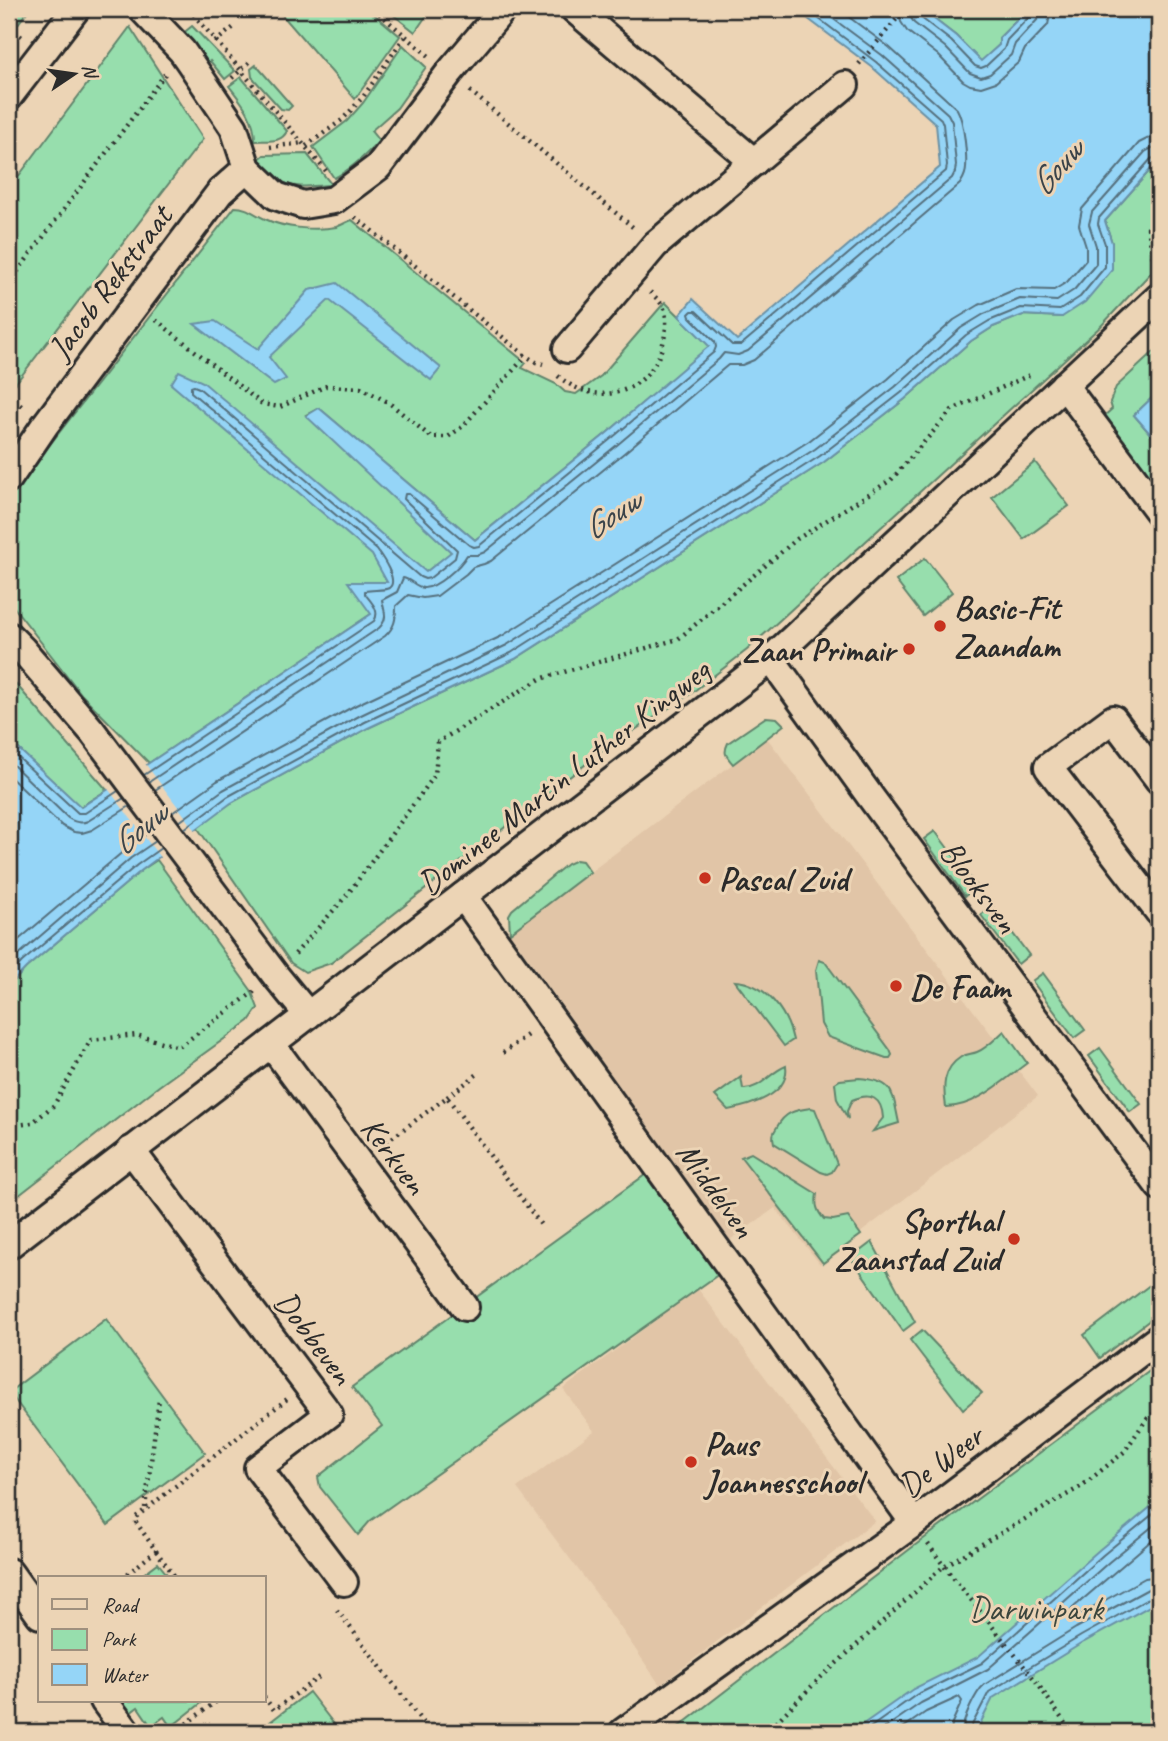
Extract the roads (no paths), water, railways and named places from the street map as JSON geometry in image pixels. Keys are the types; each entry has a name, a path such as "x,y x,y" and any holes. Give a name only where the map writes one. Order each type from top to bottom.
{"street":[{"path":"9,96 76,9"},
{"path":"142,9 182,51 234,128 247,167 276,196 303,205 334,200 344,206 503,9"},
{"path":"574,9 754,162"},
{"path":"567,349 655,245 845,85"},
{"name":"Jacob Rekstraat","path":"9,478 45,425 220,191 247,167"},
{"name":"Dominee Martin Luther Kingweg","path":"9,1245 771,659 1064,385 1158,287"},
{"path":"1064,385 1159,512"},
{"path":"9,636 92,731 308,1015"},
{"name":"Blooksven","path":"771,659 1159,1186"},
{"path":"1159,780 1113,719 1048,766 1159,912"},
{"name":"Middelven","path":"463,896 914,1523"},
{"name":"Kerkven","path":"271,1044 465,1307"},
{"name":"Dobbeven","path":"131,1150 329,1413 258,1468 344,1582"},
{"name":"De Weer","path":"623,1732 914,1523 1159,1338"},
{"path":"9,1572 38,1612"},
{"path":"105,1702 127,1732"}],"water":[{"name":"Gouw","path":"795,9 921,9 956,36 981,61 999,45 999,38 1028,9 1159,9 1159,160 1105,221 1112,243 1112,270 1085,302 1062,317 1023,315 993,327 971,341 905,399 824,462 515,659 368,728 231,803 142,870 26,968 9,986 9,740 81,807 371,614 348,582 387,582 372,555 171,384 179,371 203,382 426,572 451,552 306,416 319,408 475,540 709,346 679,316 693,299 737,340 940,167 936,124 872,67"},
{"path":"337,283 441,368 431,380 329,300 269,357 286,379 274,385 194,324 215,321 258,349 309,290"},
{"path":"1159,391 1159,444 1134,415"},
{"path":"1159,1500 1159,1601 1084,1642 993,1698 976,1732 852,1732 913,1689 978,1657"}],"place":[{"name":"Basic-Fit Zaandam","path":"940,626"},
{"name":"Zaan Primair","path":"909,649"},
{"name":"Pascal Zuid","path":"705,878"},
{"name":"De Faam","path":"896,986"},
{"name":"Sporthal Zaanstad Zuid","path":"1014,1239"},
{"name":"Paus Joannesschool","path":"691,1462"}],"park label":[{"name":"Darwinpark","path":"1036,1608"}]}
